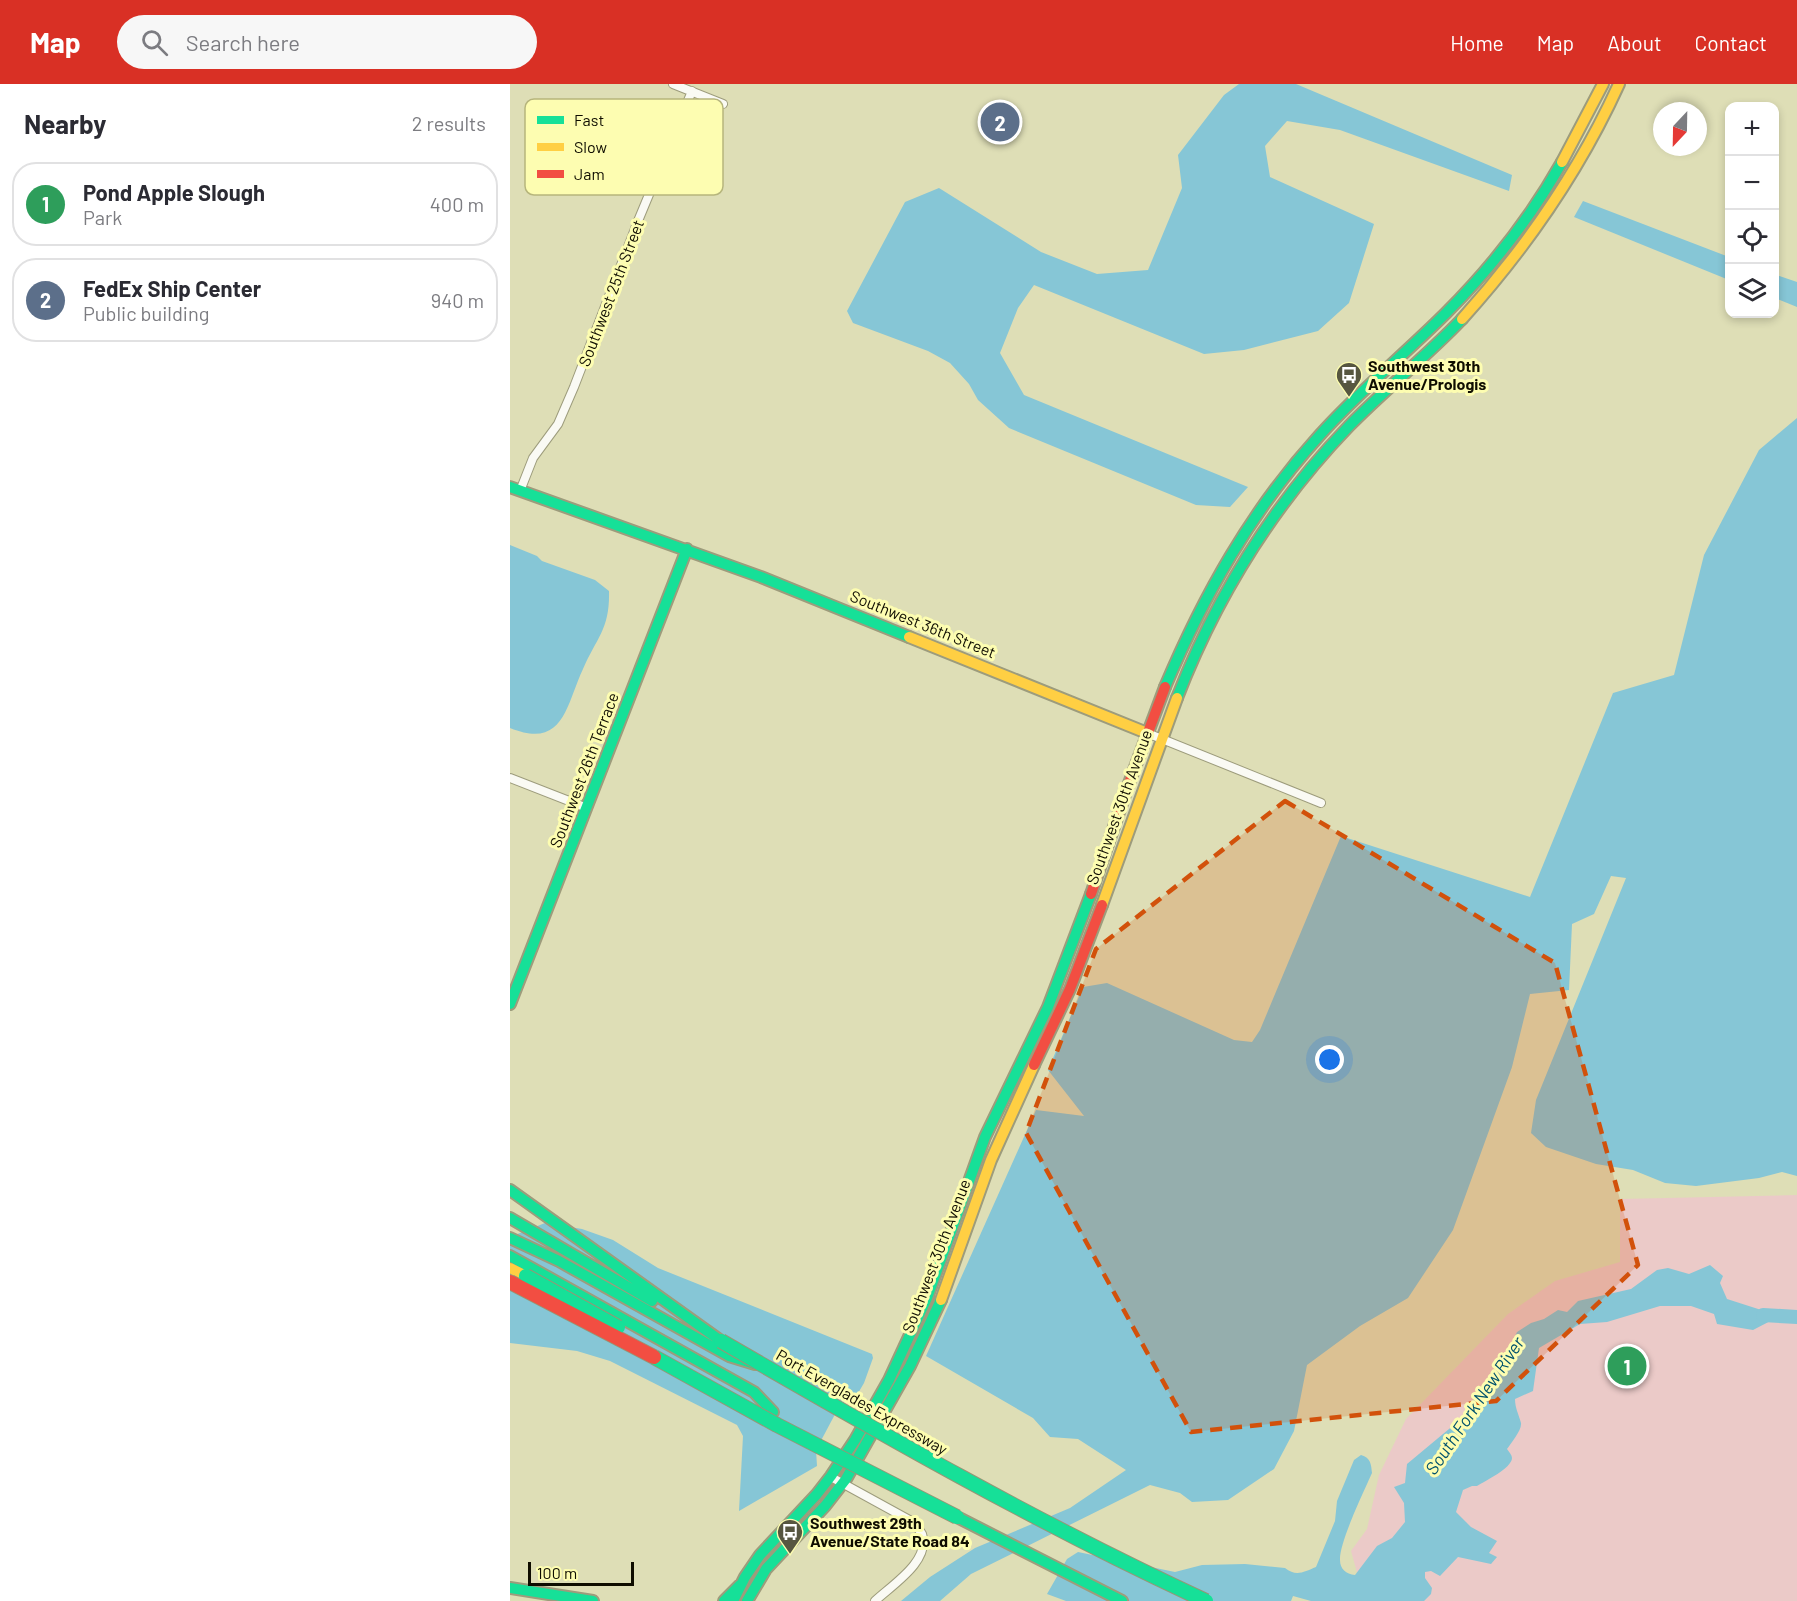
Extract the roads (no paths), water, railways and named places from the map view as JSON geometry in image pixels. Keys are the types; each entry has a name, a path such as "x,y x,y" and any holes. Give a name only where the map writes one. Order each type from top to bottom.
{"main road":[{"name":"Southwest 30th Avenue","path":"1087,926 1147,733 1171,671 1220,571 1262,506 1319,436 1356,398 1441,319 1503,249 1561,164 1603,84"},
{"name":"Southwest 30th Avenue","path":"747,1601 765,1569 819,1513 920,1315 984,1140 1087,926 1185,676 1210,621 1239,568 1301,480 1338,438 1365,409 1448,333 1508,267 1539,226 1567,183 1593,138 1619,84"},
{"name":"Southwest 36th Street","path":"515,489 687,549 1147,733"},
{"name":"Southwest 26th Terrace","path":"510,1004 687,549"},
{"path":"510,1190 721,1341"},
{"name":"Port Everglades Expressway","path":"510,1218 768,1368 1053,1528 1157,1580 1206,1601"},
{"path":"510,1227 559,1261"},
{"path":"510,1238 559,1261 729,1356 768,1368"},
{"path":"510,1256 754,1392 773,1412"},
{"path":"510,1268 773,1412 957,1517"},
{"path":"510,1282 604,1330 777,1425 1122,1601"},
{"name":"Southwest 30th Avenue","path":"733,1601 740,1585 764,1550 837,1480"},
{"path":"724,1601 740,1585"},
{"path":"510,1588 593,1601"}],"street":[{"path":"674,84 711,99"},
{"name":"Southwest 25th Street","path":"689,99 692,91"},
{"name":"Southwest 25th Street","path":"515,489 533,458 558,423 649,195"},
{"name":"Southwest 36th Street","path":"1147,733 1321,803"},
{"path":"510,778 587,808"},
{"path":"837,1480 913,1522 922,1533 923,1551 913,1566 875,1601"}],"water":[{"path":"1239,84 1296,84 1512,175 1509,191 1340,130 1287,121 1265,146 1270,177 1374,224 1349,303 1318,331 1244,350 1204,354 1034,285 1018,308 1000,353 1024,395 1248,487 1230,507 1196,505 1009,428 978,400 969,384 950,363 928,351 853,323 847,311 905,202 939,188 1041,252 1097,274 1148,270 1182,188 1178,155 1224,95"},
{"path":"1583,201 1725,255 1725,278 1574,217"},
{"path":"1779,276 1797,282 1797,307 1779,300"},
{"path":"1797,418 1797,1176 1782,1172 1759,1178 1696,1186 1665,1183 1633,1170 1596,1164 1546,1147 1531,1133 1536,1100 1626,878 1611,876 1594,914 1572,924 1569,990 1530,994 1512,1067 1453,1230 1408,1298 1360,1326 1307,1365 1294,1431 1274,1469 1228,1500 1192,1502 1180,1493 1150,1485 971,1574 940,1601 901,1601 930,1577 975,1548 1070,1508 1126,1470 1078,1439 1050,1437 1033,1418 926,1356 1036,1110 1084,1116 1048,1070 1083,987 1107,983 1234,1040 1252,1042 1260,1030 1341,836 1530,897 1613,693 1674,675 1704,555 1759,450"},
{"path":"510,545 537,556 542,561 595,580 609,591 605,624 567,709 552,728 542,733 528,733 510,728"},
{"path":"545,1223 582,1229 613,1240 658,1268 872,1354 873,1358 864,1383 854,1400 841,1403 816,1450 817,1466 739,1511 743,1436 737,1425 610,1361 577,1351 510,1343 510,1242 515,1235"},
{"path":"1710,1265 1723,1276 1720,1283 1727,1299 1780,1316 1753,1330 1717,1324 1714,1314 1691,1306 1660,1306 1607,1322 1580,1324 1539,1348 1533,1391 1515,1399 1521,1426 1507,1449 1512,1457 1511,1462 1492,1478 1463,1490 1456,1512 1471,1527 1497,1541 1489,1553 1497,1557 1491,1564 1458,1557 1440,1576 1431,1571 1425,1572 1425,1578 1432,1588 1431,1594 1424,1601 1311,1601 1293,1596 1291,1601 1066,1601 1047,1594 1067,1559 1078,1552 1175,1572 1202,1565 1245,1564 1285,1568 1296,1573 1316,1567 1335,1521 1337,1501 1354,1460 1361,1455 1369,1460 1372,1473 1348,1530 1340,1560 1344,1570 1355,1575 1377,1546 1392,1538 1405,1522 1404,1503 1394,1487 1405,1483 1407,1464 1467,1414 1476,1393 1504,1361 1517,1332 1558,1310 1567,1312 1578,1301 1631,1289 1657,1270 1668,1268 1689,1274"}],"waterway":[{"name":"South Fork New River","path":"1763,1315 1797,1317"}],"place":[{"name":"FedEx Ship Center","path":"1000,122"},
{"name":"Southwest 30th Avenue/Prologis","path":"1349,398"},
{"name":"Pond Apple Slough","path":"1627,1366"},
{"name":"Southwest 29th Avenue/State Road 84","path":"790,1555"}]}
